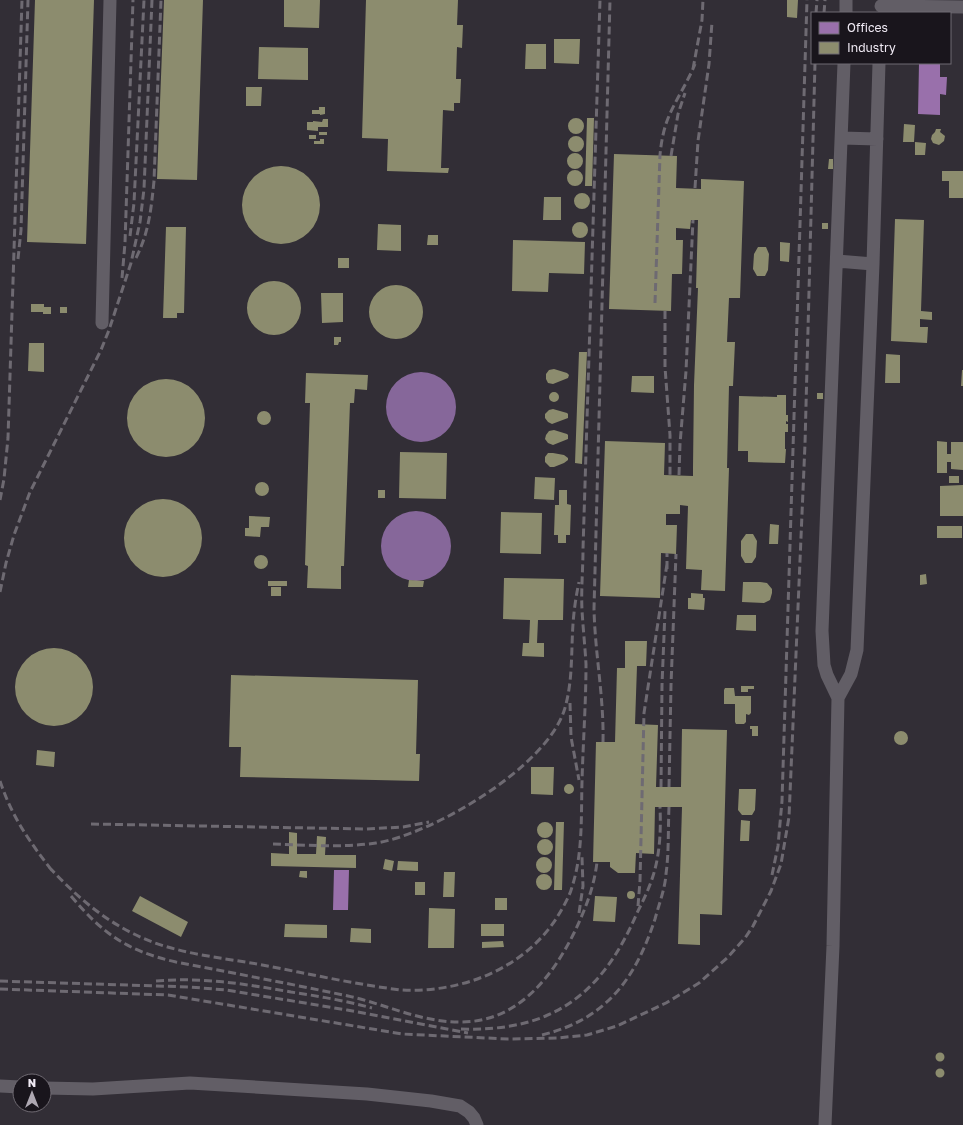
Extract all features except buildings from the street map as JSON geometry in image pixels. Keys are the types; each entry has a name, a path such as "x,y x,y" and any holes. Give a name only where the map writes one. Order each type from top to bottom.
{"lane":[{"path":"102,323 110,0"},
{"path":"846,0 846,12"},
{"path":"881,6 963,7"},
{"path":"825,1125 833,946 838,698 824,665 822,637 844,64"},
{"path":"838,698 851,674 857,650 873,264 879,64"},
{"path":"842,138 877,139"},
{"path":"837,261 873,264"},
{"path":"52,1088 93,1089 190,1083 367,1094 432,1101 460,1106 472,1115 477,1125"},
{"path":"0,1086 12,1087"}],"shaded area":[{"path":"421,372 440,378 450,388 456,407 450,426 440,436 421,442 402,436 392,426 386,407 392,388 402,378"},
{"path":"416,511 429,514 441,521 448,533 451,546 448,559 441,571 429,578 416,581 403,578 391,571 384,559 381,546 384,533 391,521 403,514"}],"railway":[{"path":"0,500 4,479 8,438 22,0"},
{"path":"18,259 21,230 28,0"},
{"path":"122,278 125,243 133,0"},
{"path":"130,236 134,203 144,0"},
{"path":"0,592 14,535 30,492 101,350 131,263 140,222 144,189 152,0"},
{"path":"136,258 147,230 154,181 161,0"},
{"path":"49,867 88,905 110,921 134,934 163,946 194,954 257,964 347,982 401,990 423,990 445,987 488,975 508,965 526,952 542,937 556,919 567,899 576,874 581,835 582,767 586,693 582,587 600,0"},
{"path":"603,742 602,709 594,609 610,0"},
{"path":"693,69 702,20 703,0"},
{"path":"772,875 778,846 782,801 807,0"},
{"path":"816,12 817,0"},
{"path":"824,12 825,0"},
{"path":"695,188 698,141 709,64 712,22"},
{"path":"655,303 660,155 663,134 670,114 695,64"},
{"path":"0,989 168,995 402,1034 508,1039 557,1038 587,1035 617,1026 666,1003 699,983 727,958 745,938 771,891 781,864 789,817 805,444 815,64"},
{"path":"671,156 678,114 685,93"},
{"path":"679,475 686,371 693,220"},
{"path":"665,311 665,367 670,435 670,475"},
{"path":"667,553 667,569"},
{"path":"669,787 676,554"},
{"path":"638,906 640,881 644,713 667,564"},
{"path":"273,844 324,846 363,845 400,837 427,827 456,812 484,795 511,775 535,754 553,733 564,711 569,690 573,619 579,582"},
{"path":"661,787 662,685 665,611"},
{"path":"570,703 571,737 579,780"},
{"path":"0,781 10,806 22,828 36,850 53,872"},
{"path":"461,1029 493,1028 522,1024 547,1015 570,1003 590,987 608,966 623,942 650,886 659,851 660,807"},
{"path":"542,1035 564,1028 584,1019 601,1007 615,994 638,961 647,941 662,896 668,857 669,807"},
{"path":"91,824 366,829 403,827 429,822"},
{"path":"579,913 583,886 582,857"},
{"path":"71,896 105,931 130,946 159,958 362,999 430,1019 459,1022 479,1020 498,1015 514,1006 543,982 565,950 574,933 591,890 597,862"},
{"path":"156,981 190,980 240,984 322,997 372,1008"},
{"path":"0,981 190,987 226,990 347,1010 468,1033"}]}
